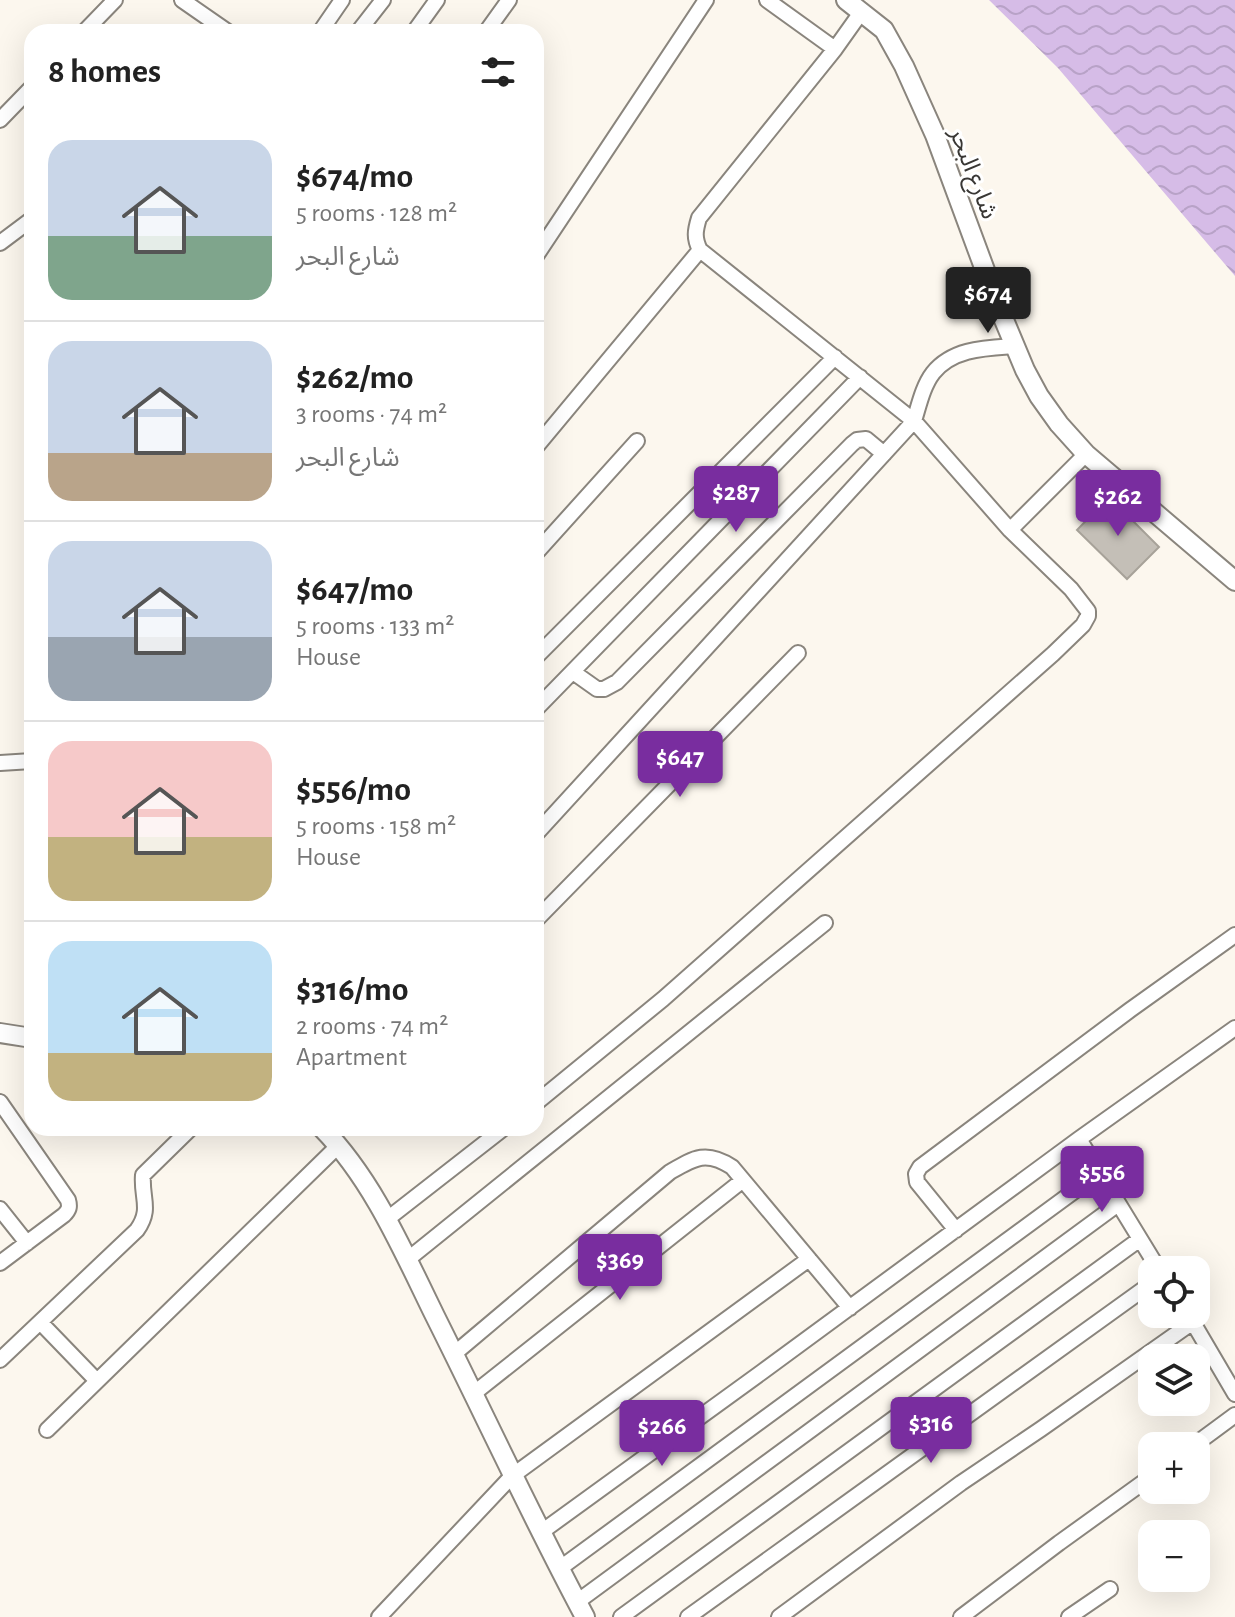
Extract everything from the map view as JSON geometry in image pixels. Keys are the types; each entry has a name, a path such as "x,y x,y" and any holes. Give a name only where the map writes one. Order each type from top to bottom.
{"street":[{"path":"92,24 115,0"},
{"path":"182,0 216,24"},
{"path":"326,24 342,0"},
{"path":"364,24 383,0"},
{"path":"420,24 437,0"},
{"path":"492,24 509,0"},
{"path":"544,244 706,0"},
{"path":"767,0 835,49"},
{"name":"شارع البحر","path":"846,0 884,30 904,66 935,135 1015,346 1039,396 1086,454 1235,581"},
{"path":"544,1096 741,931 1042,664 1083,625 1088,616 1081,602 1010,530 914,421 700,250 695,240 699,218 862,11"},
{"path":"0,120 24,95"},
{"path":"0,243 24,225"},
{"path":"544,437 700,250"},
{"path":"544,825 914,421 933,373 962,353 1015,346"},
{"path":"544,649 835,357"},
{"path":"544,701 860,377"},
{"path":"573,672 597,689 610,687 852,444 866,439 884,454"},
{"path":"544,544 637,441"},
{"path":"1010,530 1086,454"},
{"path":"544,912 798,653"},
{"path":"0,763 24,762"},
{"path":"407,1260 825,923"},
{"path":"956,1230 917,1182 916,1174 920,1167 1235,935"},
{"path":"540,1533 1235,1028"},
{"path":"0,1033 24,1037"},
{"path":"0,1102 69,1205 64,1215 0,1263"},
{"path":"0,1360 137,1230 146,1211 143,1175 183,1136"},
{"path":"330,1136 360,1174 386,1220 581,1610 1118,1204"},
{"path":"386,1220 494,1136"},
{"path":"1079,1139 1150,1256"},
{"path":"47,1430 339,1145"},
{"path":"454,1354 670,1172 705,1156 718,1158 732,1167 850,1308"},
{"path":"559,1569 1099,1173"},
{"path":"473,1394 743,1180"},
{"path":"0,1209 27,1243"},
{"path":"621,1617 1140,1239"},
{"path":"379,1617 512,1476 809,1259"},
{"path":"688,1617 1138,1293"},
{"path":"40,1322 97,1381"},
{"path":"779,1617 1177,1328"},
{"path":"1196,1328 1235,1394"},
{"path":"1210,1433 1235,1415"},
{"path":"961,1617 1138,1486"},
{"path":"1069,1617 1110,1589"}],"water":[{"path":"989,0 1235,0 1235,276 1058,68"}],"building":[{"path":"1109,497 1159,547 1127,579 1077,530"}]}
